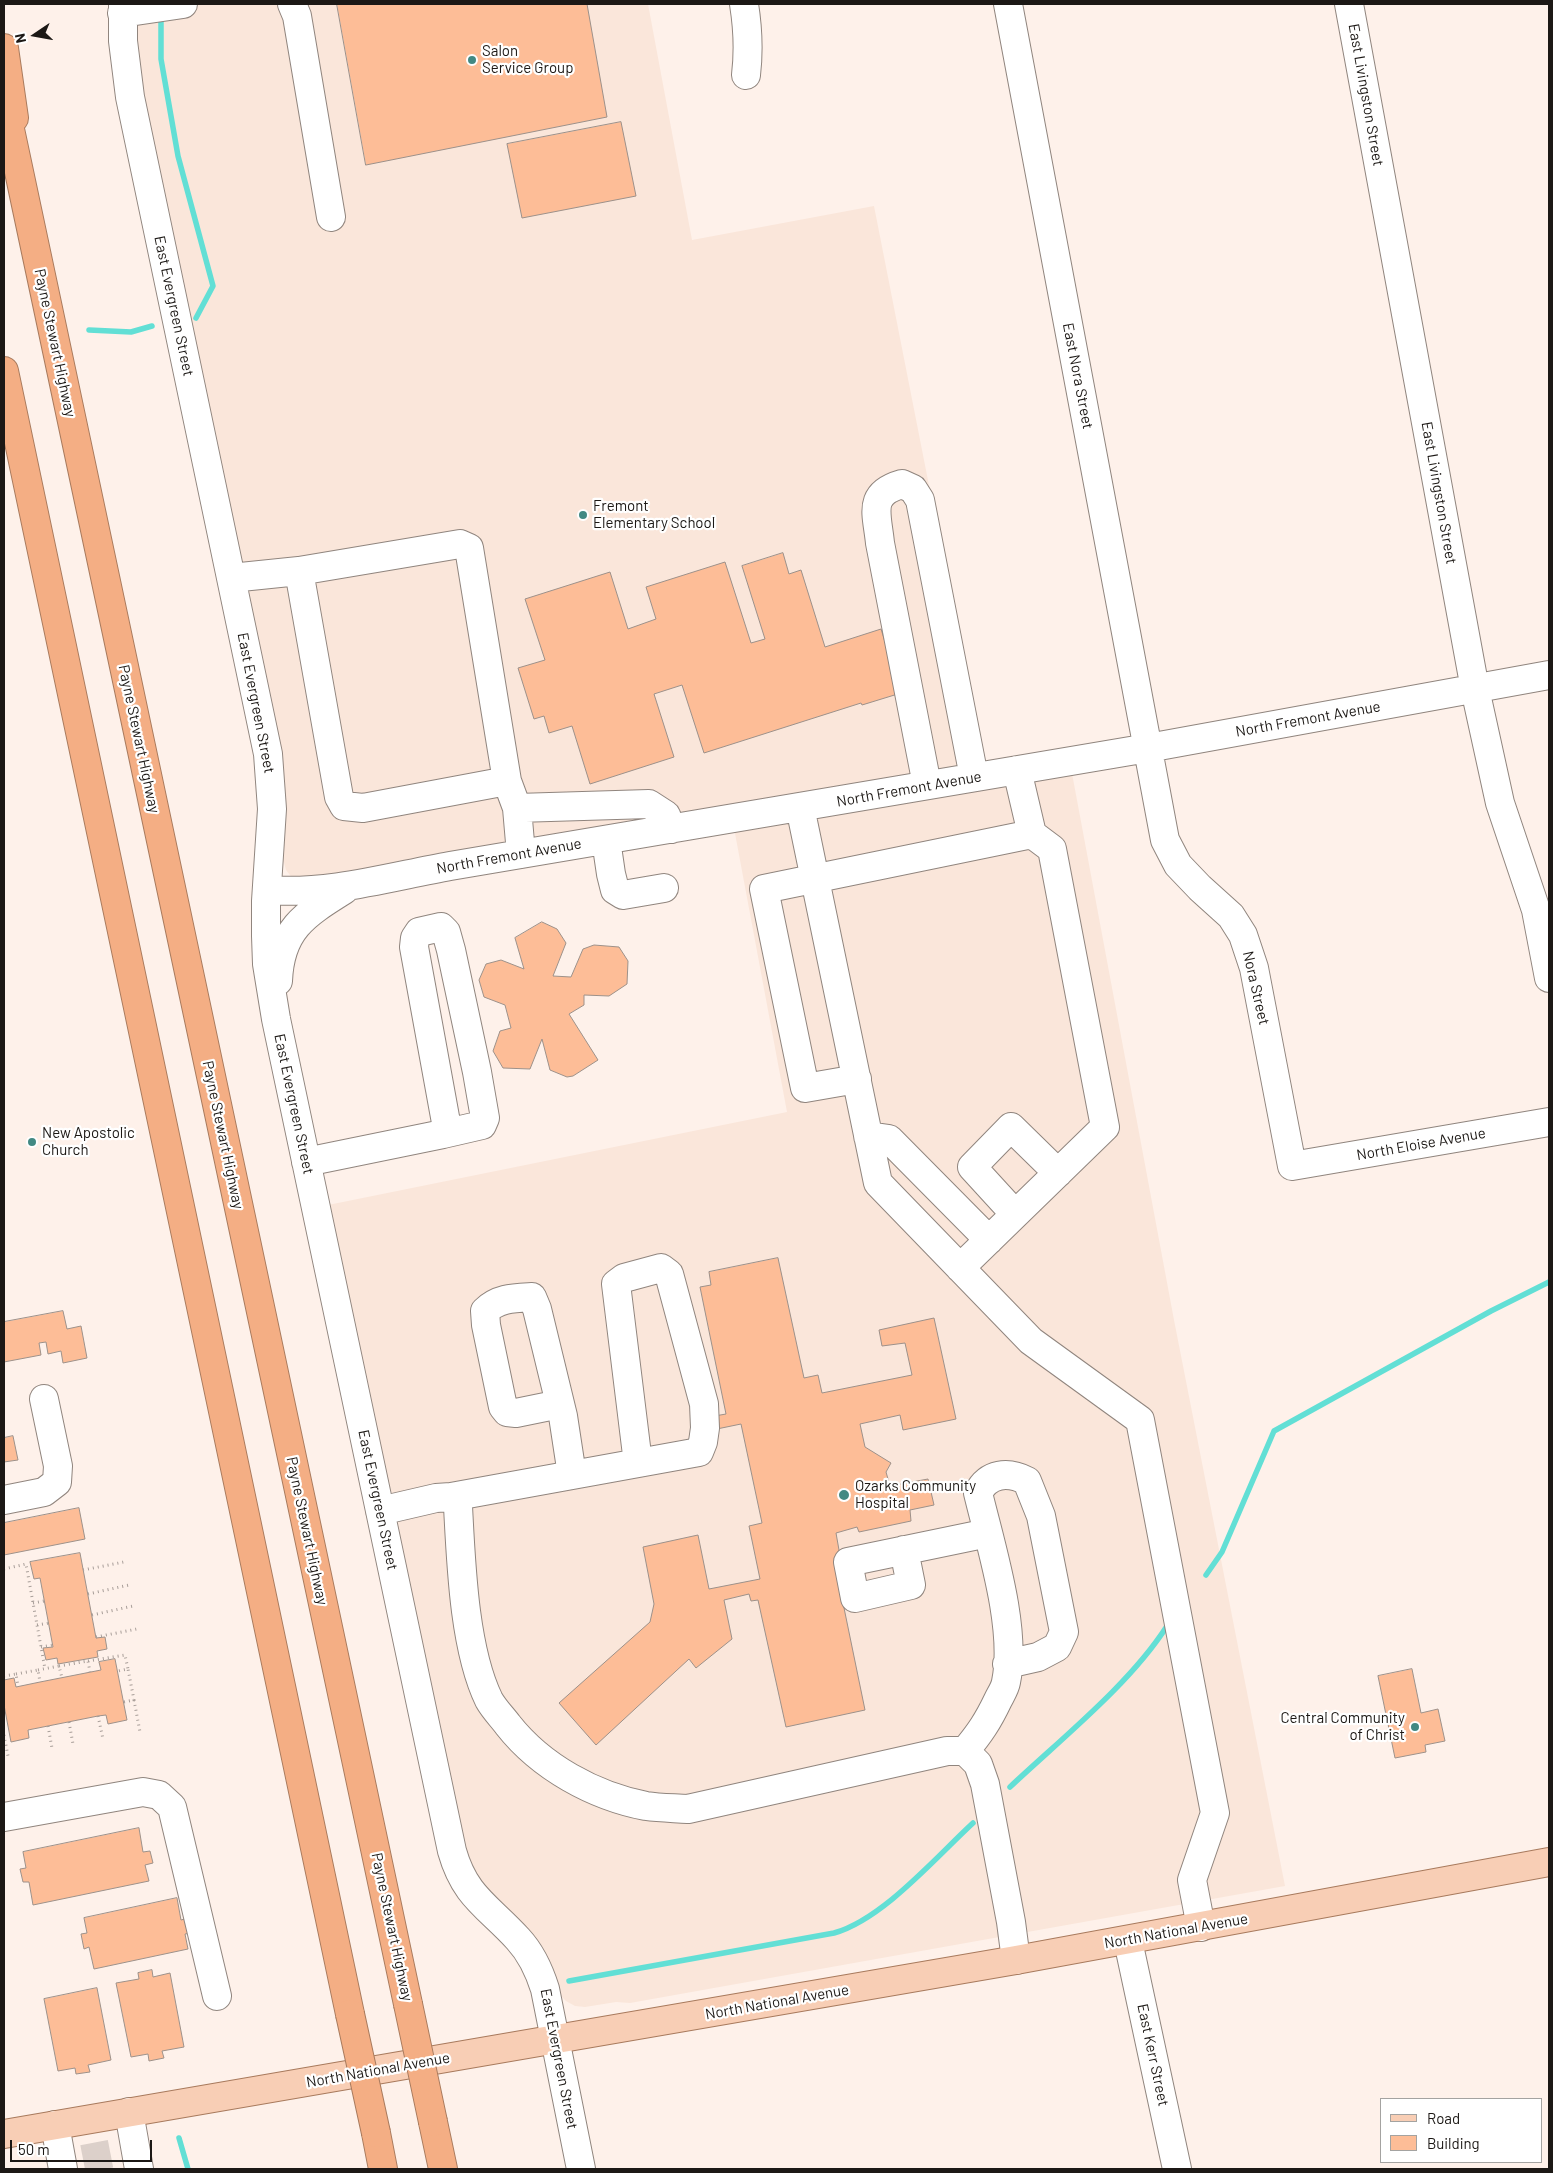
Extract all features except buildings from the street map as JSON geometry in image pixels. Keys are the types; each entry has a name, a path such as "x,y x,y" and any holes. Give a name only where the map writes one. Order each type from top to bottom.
{"highway":[{"path":"4,48 29,218"},
{"name":"Payne Stewart Highway","path":"4,101 443,2169"},
{"path":"4,371 383,2169"},
{"path":"4,421 48,578"}],"main road":[{"name":"North National Avenue","path":"4,2134 555,2041 1016,1960 1549,1862"}],"street":[{"path":"292,4 297,16 331,217"},
{"path":"744,4 749,49 746,75"},
{"name":"East Nora Street","path":"1008,4 1148,748"},
{"name":"East Livingston Street","path":"1349,4 1475,689 1500,802 1536,910 1549,978"},
{"path":"123,8 168,6"},
{"name":"East Evergreen Street","path":"123,8 126,72 130,97 268,754 272,809 267,890 267,964 276,1020 306,1162 455,1864 468,1889 477,1901 517,1938 534,1962 545,1989 581,2169"},
{"path":"927,786 880,543 876,512 879,496 887,488 902,484 913,489 920,500 974,778"},
{"path":"231,578 299,571 460,544 469,548 507,780 517,808 521,854"},
{"path":"299,571 339,797 344,806 363,808 507,780"},
{"name":"North Fremont Avenue","path":"267,890 293,892 349,887 380,879 521,854 1148,748 1549,675"},
{"name":"Nora Street","path":"1148,748 1165,840 1178,865 1231,916 1243,935 1254,968 1292,1166"},
{"path":"960,1268 1106,1127 1052,849 1032,834 1017,770"},
{"path":"517,808 649,804 666,816 671,829"},
{"path":"800,807 878,1183 1031,1341 1140,1420 1215,1813 1192,1880 1201,1927"},
{"path":"857,1079 805,1088 764,889 1032,834"},
{"path":"606,840 611,874 616,890 622,895 664,888"},
{"path":"276,1020 279,959 289,937 303,917 349,887"},
{"path":"306,1162 475,1128 482,1125 485,1118 477,1072 451,950 446,932 441,928 419,932 415,938 414,947 447,1121 447,1128 443,1134"},
{"name":"North Eloise Avenue","path":"1292,1166 1549,1122"},
{"path":"1015,1214 972,1166 1011,1128 1058,1173"},
{"path":"868,1136 889,1139 990,1240"},
{"path":"380,1511 436,1498 451,1497 699,1452 705,1428 704,1404 669,1274 661,1268 624,1278 616,1284 616,1297 638,1463"},
{"path":"4,1500 44,1492 57,1482 58,1466 44,1399"},
{"path":"560,1404 572,1475"},
{"path":"965,1751 986,1726 1006,1683 1007,1664 1009,1635 978,1493 983,1484 1001,1476 1014,1474 1026,1481 1041,1516 1064,1632 1057,1647 1038,1657 1007,1664"},
{"path":"451,1497 458,1506 462,1575 474,1655 490,1701 521,1741 568,1776 604,1794 638,1804 688,1809 947,1751 965,1751 978,1764 985,1784 1011,1922 1016,1960"},
{"path":"904,1550 988,1533"},
{"path":"4,1817 143,1792 159,1795 172,1808 217,1996"},
{"name":"East Kerr Street","path":"1128,1940 1177,2169"},
{"path":"129,2112 130,2157"},
{"path":"55,2125 69,2164"}],"path":[{"path":"84,1570 124,1562"},
{"path":"4,1569 26,1564 45,1669"},
{"path":"88,1594 129,1585"},
{"path":"33,1603 44,1601"},
{"path":"92,1615 133,1606"},
{"path":"37,1625 49,1623"},
{"path":"96,1637 137,1630"},
{"path":"41,1647 53,1645"},
{"path":"4,1676 126,1655 140,1732"},
{"path":"88,1661 90,1672"},
{"path":"60,1666 62,1678"},
{"path":"118,1671 128,1669"},
{"path":"38,1670 40,1682"},
{"path":"16,1674 18,1686"},
{"path":"124,1702 134,1700"},
{"path":"98,1716 103,1739"},
{"path":"69,1722 73,1744"},
{"path":"48,1726 52,1748"},
{"path":"4,1735 8,1756"}],"shaded area":[{"name":"Fremont Elementary School","path":"138,4 648,4 692,240 874,206 984,765 375,870 293,879 286,870 283,859 285,788 274,716 145,112 136,50"},
{"path":"1071,768 1174,1320 1285,1886 630,2003 616,2002 585,2007 575,2006 559,1994 474,1878 466,1854 328,1205 787,1112 734,828"}],"waterway":[{"path":"161,13 161,59 178,156 213,286 196,318"},
{"path":"89,330 131,332 152,326"},
{"path":"1206,1575 1222,1552 1274,1431 1491,1311 1549,1282"},
{"path":"1010,1787 1115,1690 1152,1648 1167,1626"},
{"path":"569,1981 834,1933 852,1926 871,1915 908,1886 973,1823"},
{"path":"179,2138 188,2169"}],"tunnel":[{"path":"83,2159 114,2153"}],"place":[{"name":"Salon Service Group","path":"472,60"},
{"name":"Fremont Elementary School","path":"583,515"},
{"name":"New Apostolic Church","path":"32,1142"},
{"name":"Ozarks Community Hospital","path":"844,1495"},
{"name":"Central Community of Christ","path":"1415,1727"}]}
